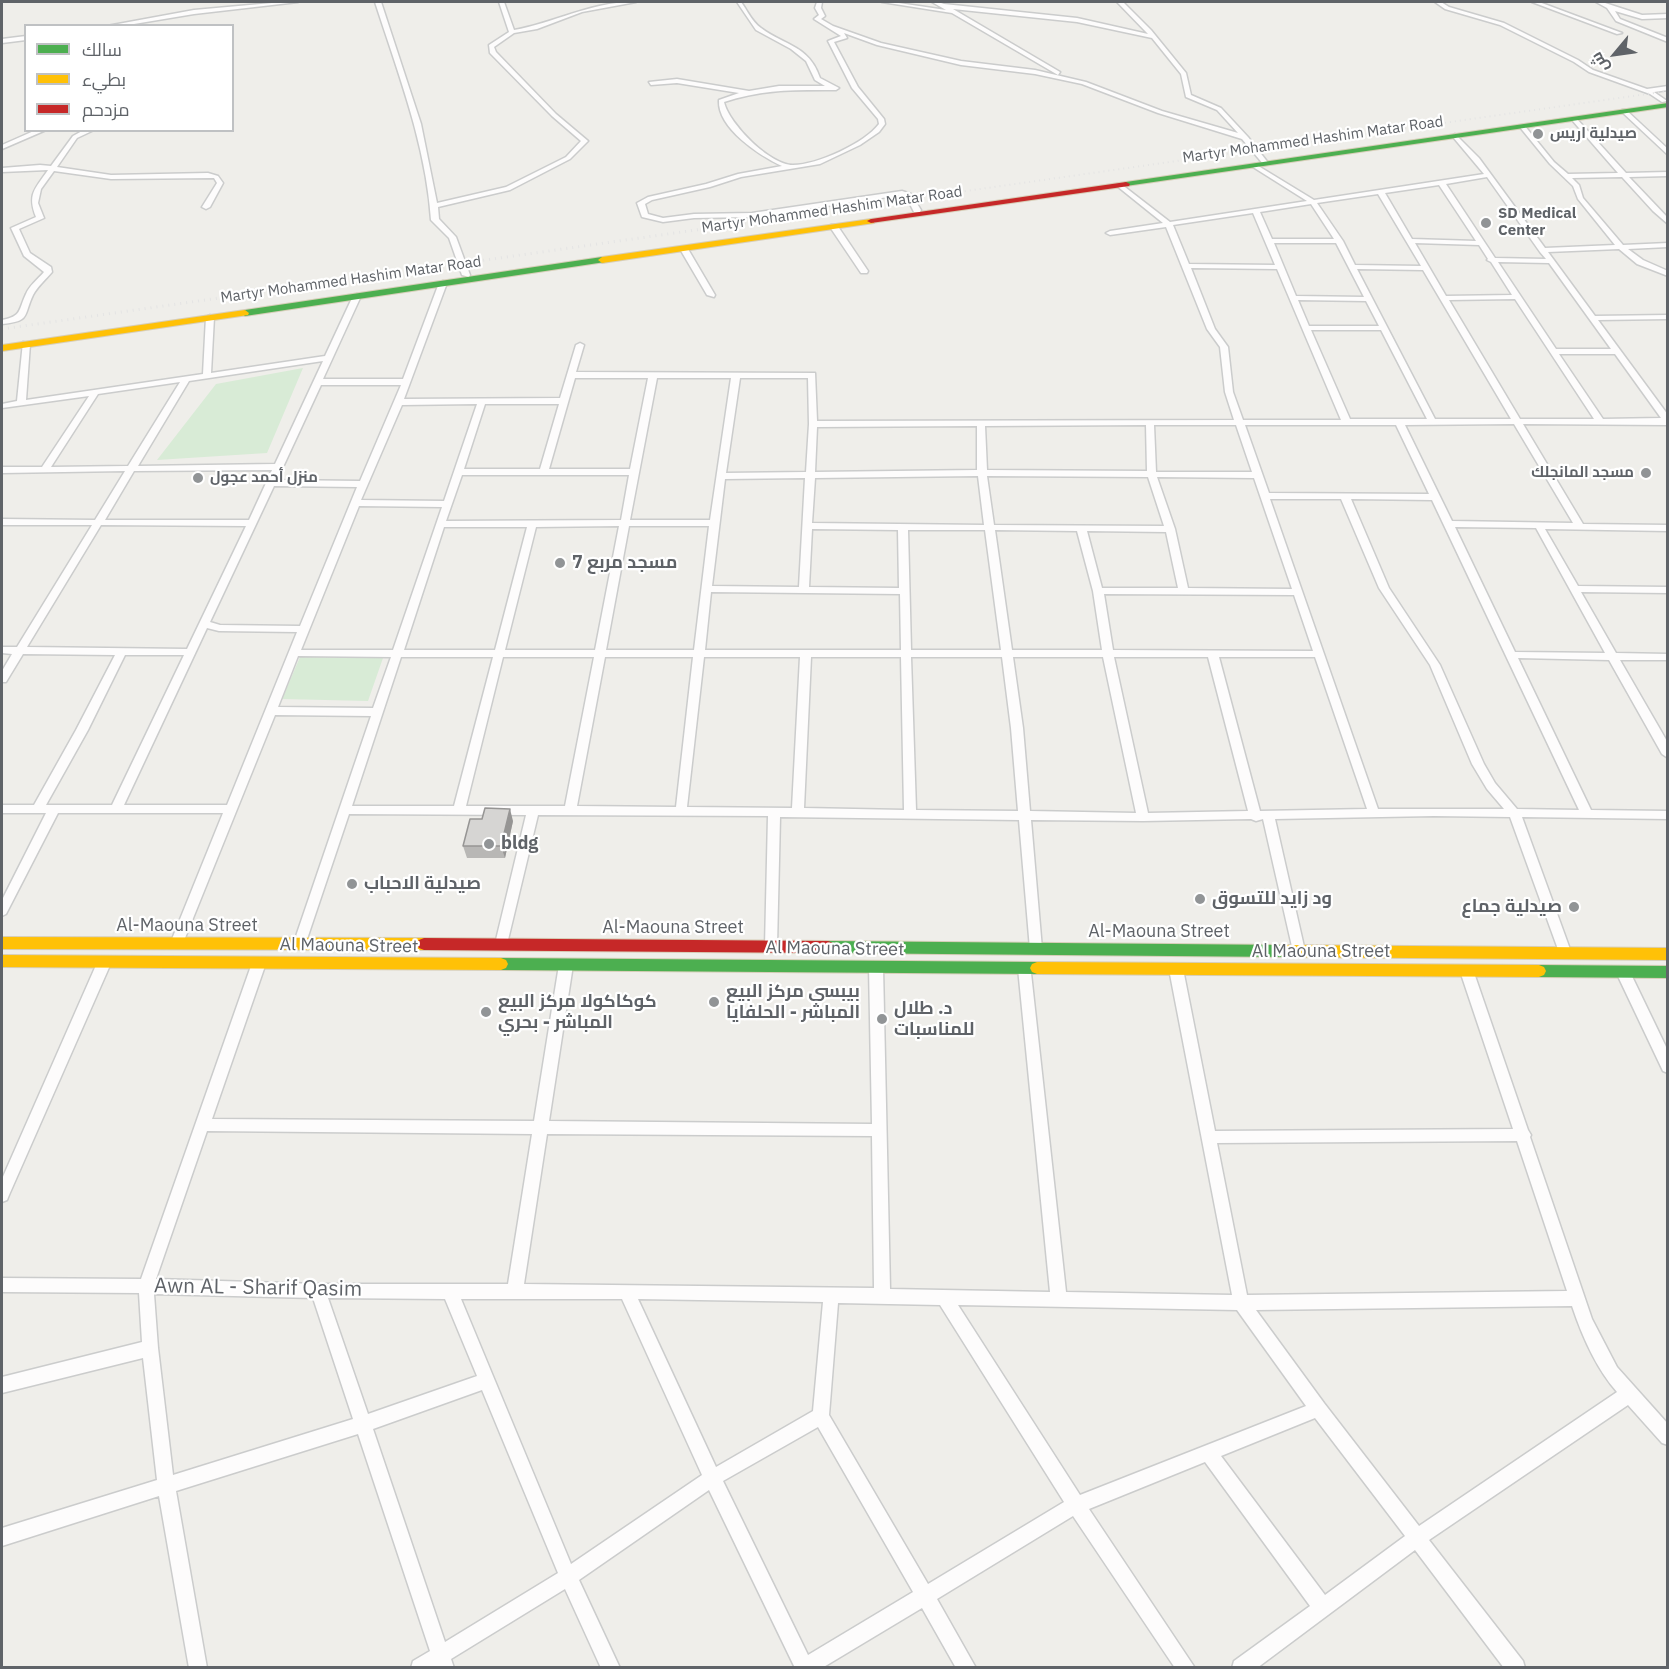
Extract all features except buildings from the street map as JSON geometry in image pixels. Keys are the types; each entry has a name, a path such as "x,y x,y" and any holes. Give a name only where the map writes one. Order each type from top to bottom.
{"main road":[{"name":"Martyr Mohammed Hashim Matar Road","path":"2,343 466,274 1574,119 1624,111 1667,99"},
{"name":"Martyr Mohammed Hashim Matar Road","path":"2,348 1119,185 1667,99"},
{"name":"Al-Maouna Street","path":"2,944 501,944 1668,954"},
{"name":"Al Maouna Street","path":"2,961 1668,972"}],"street":[{"path":"121,24 194,12 295,2"},
{"path":"378,2 418,124 435,220 452,237 466,274"},
{"path":"501,2 512,32"},
{"path":"434,206 512,187 568,158 585,141 554,115 493,53 491,46 512,32 544,25 581,11 633,2"},
{"path":"739,2 758,29 794,47 812,63 820,82 836,88"},
{"path":"819,2 818,8 822,16 817,19 845,37 831,41 859,92 881,119 881,127 858,144 832,157 793,168 740,175 708,186 650,198 641,203 645,215 652,219 663,220 694,216 752,215 902,193 909,195 917,210"},
{"path":"885,2 960,14"},
{"path":"935,2 960,14 991,35 1070,80"},
{"path":"1120,2 1154,37 1186,78 1188,96 1219,110 1246,138 1260,163 1312,201 1339,241 1432,421"},
{"path":"1438,2 1447,8 1502,24 1576,61 1591,71 1667,99"},
{"path":"1535,2 1619,33"},
{"path":"1599,2 1634,16 1657,19 1668,16"},
{"path":"943,6 1077,20 1154,37"},
{"path":"1609,6 1618,20 1668,39"},
{"path":"831,27 879,44 955,62 1035,72 1101,88 1160,112 1246,138"},
{"path":"2,41 24,38"},
{"path":"651,84 676,81 749,93"},
{"path":"793,168 752,147 724,112 721,104 725,98 779,88 836,88 859,92"},
{"path":"1647,91 1667,99"},
{"path":"1624,111 1668,153"},
{"path":"1574,119 1603,148 1622,174 1668,222"},
{"path":"1522,126 1565,176 1576,185 1580,198 1621,247 1640,262 1668,274"},
{"path":"2,147 39,132"},
{"path":"2,322 14,320 24,313 30,293 47,275 48,268 25,251 15,228 40,218 34,203 36,192 75,137 86,132"},
{"path":"1455,136 1488,175 1667,421"},
{"path":"2,170 32,167 111,177 208,175 216,177 220,183 217,190 209,196 206,207"},
{"path":"1565,176 1668,174"},
{"path":"1110,233 1488,175"},
{"path":"1441,182 1601,422"},
{"path":"1119,185 1168,224 1211,329 1224,347 1227,357 1226,378 1257,475 1374,813"},
{"path":"1380,190 1580,527"},
{"path":"1256,211 1346,420"},
{"path":"834,226 864,271"},
{"path":"1268,241 1339,241"},
{"path":"1410,241 1480,243"},
{"path":"1543,250 1668,245"},
{"path":"684,249 711,295"},
{"path":"1491,260 1550,261"},
{"path":"1186,266 1279,267"},
{"path":"1353,267 1426,268"},
{"path":"176,944 355,503 399,402 443,283"},
{"path":"116,808 357,297"},
{"path":"1444,298 1518,297"},
{"path":"1293,298 1368,299"},
{"path":"207,375 210,317"},
{"path":"1592,318 1668,317"},
{"path":"1306,328 1384,328"},
{"path":"21,403 26,344"},
{"path":"543,472 580,345"},
{"path":"1554,351 1617,352"},
{"path":"2,406 329,358"},
{"path":"571,375 812,375 813,424 804,590"},
{"path":"570,811 653,375"},
{"path":"681,811 714,523 736,375"},
{"path":"2,679 187,378"},
{"path":"318,382 407,382"},
{"path":"44,470 96,391"},
{"path":"299,945 482,401"},
{"path":"399,402 563,401"},
{"path":"813,424 1346,420 1667,421"},
{"path":"1399,421 1587,814"},
{"path":"981,422 982,473 1008,654 1026,816 1036,949"},
{"path":"1149,423 1152,475 1170,529 1184,592"},
{"path":"2,470 278,467"},
{"path":"458,472 635,472"},
{"path":"722,476 810,477 982,473 1257,475"},
{"path":"271,483 363,484"},
{"path":"1265,496 1435,497"},
{"path":"1345,497 1384,588 1435,665 1478,764 1491,786 1514,813 1565,952"},
{"path":"355,503 447,504"},
{"path":"2,532 5,523 252,523"},
{"path":"440,524 714,523"},
{"path":"459,810 532,524"},
{"path":"1448,524 1668,528"},
{"path":"807,526 1170,529"},
{"path":"1539,526 1668,754"},
{"path":"903,527 910,813"},
{"path":"1081,528 1098,591 1108,655 1143,817"},
{"path":"707,589 904,591"},
{"path":"1576,589 1668,590"},
{"path":"1098,591 1298,592"},
{"path":"204,623 219,628 305,629"},
{"path":"2,650 190,652"},
{"path":"38,809 122,651"},
{"path":"296,653 1318,654"},
{"path":"798,813 807,653"},
{"path":"1213,655 1262,816 1299,951"},
{"path":"1512,655 1668,657"},
{"path":"272,711 377,712"},
{"path":"2,809 231,809"},
{"path":"2,911 54,809"},
{"path":"345,810 910,813 1143,817 1374,813 1668,815"},
{"path":"501,944 533,811"},
{"path":"771,946 774,813"},
{"path":"2,1195 104,963"},
{"path":"198,1668 166,1485 150,1348 146,1286 260,963"},
{"path":"515,1291 566,965"},
{"path":"876,967 882,1297"},
{"path":"1025,968 1059,1299"},
{"path":"1176,969 1241,1303 1516,1668"},
{"path":"1467,971 1586,1322 1611,1372 1628,1395 1668,1437"},
{"path":"1623,972 1668,1067"},
{"path":"203,1125 879,1130"},
{"path":"1208,1137 1524,1135"},
{"name":"Awn AL - Sharif Qasim","path":"2,1285 318,1291 627,1292 1241,1303 1578,1298"},
{"path":"318,1291 443,1661"},
{"path":"450,1292 568,1577 611,1668"},
{"path":"627,1292 712,1478 805,1667 1076,1504 1318,1408"},
{"path":"831,1296 821,1416 967,1668"},
{"path":"944,1297 1076,1504 1186,1668"},
{"path":"2,1385 150,1348"},
{"path":"2,1537 363,1424 487,1380"},
{"path":"1241,1668 1417,1538 1628,1395"},
{"path":"420,1668 443,1661 712,1478 821,1416"},
{"path":"1208,1452 1323,1608"}],"green space":[{"path":"303,368 267,453 157,460 216,384"},
{"path":"300,657 383,658 368,701 282,699"}],"railway":[{"path":"945,194 1668,91"},
{"path":"2,329 955,193"}],"traffic: fast":[{"path":"1126,184 1668,105"},
{"path":"245,313 602,260"},
{"path":"828,947 1285,951"},
{"path":"501,964 1037,968"},
{"path":"1539,971 1668,972"}],"traffic: slow":[{"path":"602,260 871,221"},
{"path":"2,348 245,313"},
{"path":"2,943 424,944"},
{"path":"1285,951 1668,954"},
{"path":"2,961 501,964"},
{"path":"1037,968 1539,971"}],"traffic: jam":[{"path":"871,221 1126,184"},
{"path":"424,944 828,947"}],"place":[{"name":"صيدلية اريس","path":"1538,134"},
{"name":"SD Medical Center","path":"1486,223"},
{"name":"مسجد المانجلك","path":"1646,473"},
{"name":"منزل أحمد عجول","path":"198,478"},
{"name":"مسجد مربع 7","path":"560,563"},
{"name":"bldg","path":"489,844"},
{"name":"صيدلية الاحباب","path":"352,884"},
{"name":"ود زايد للتسوق","path":"1200,899"},
{"name":"صيدلية جماع","path":"1574,907"},
{"name":"بيبسي مركز البيع المباشر - الحلفايا","path":"714,1002"},
{"name":"كوكاكولا مركز البيع المباشر - بحري","path":"486,1012"},
{"name":"د. طلال للمناسبات","path":"882,1019"}]}
